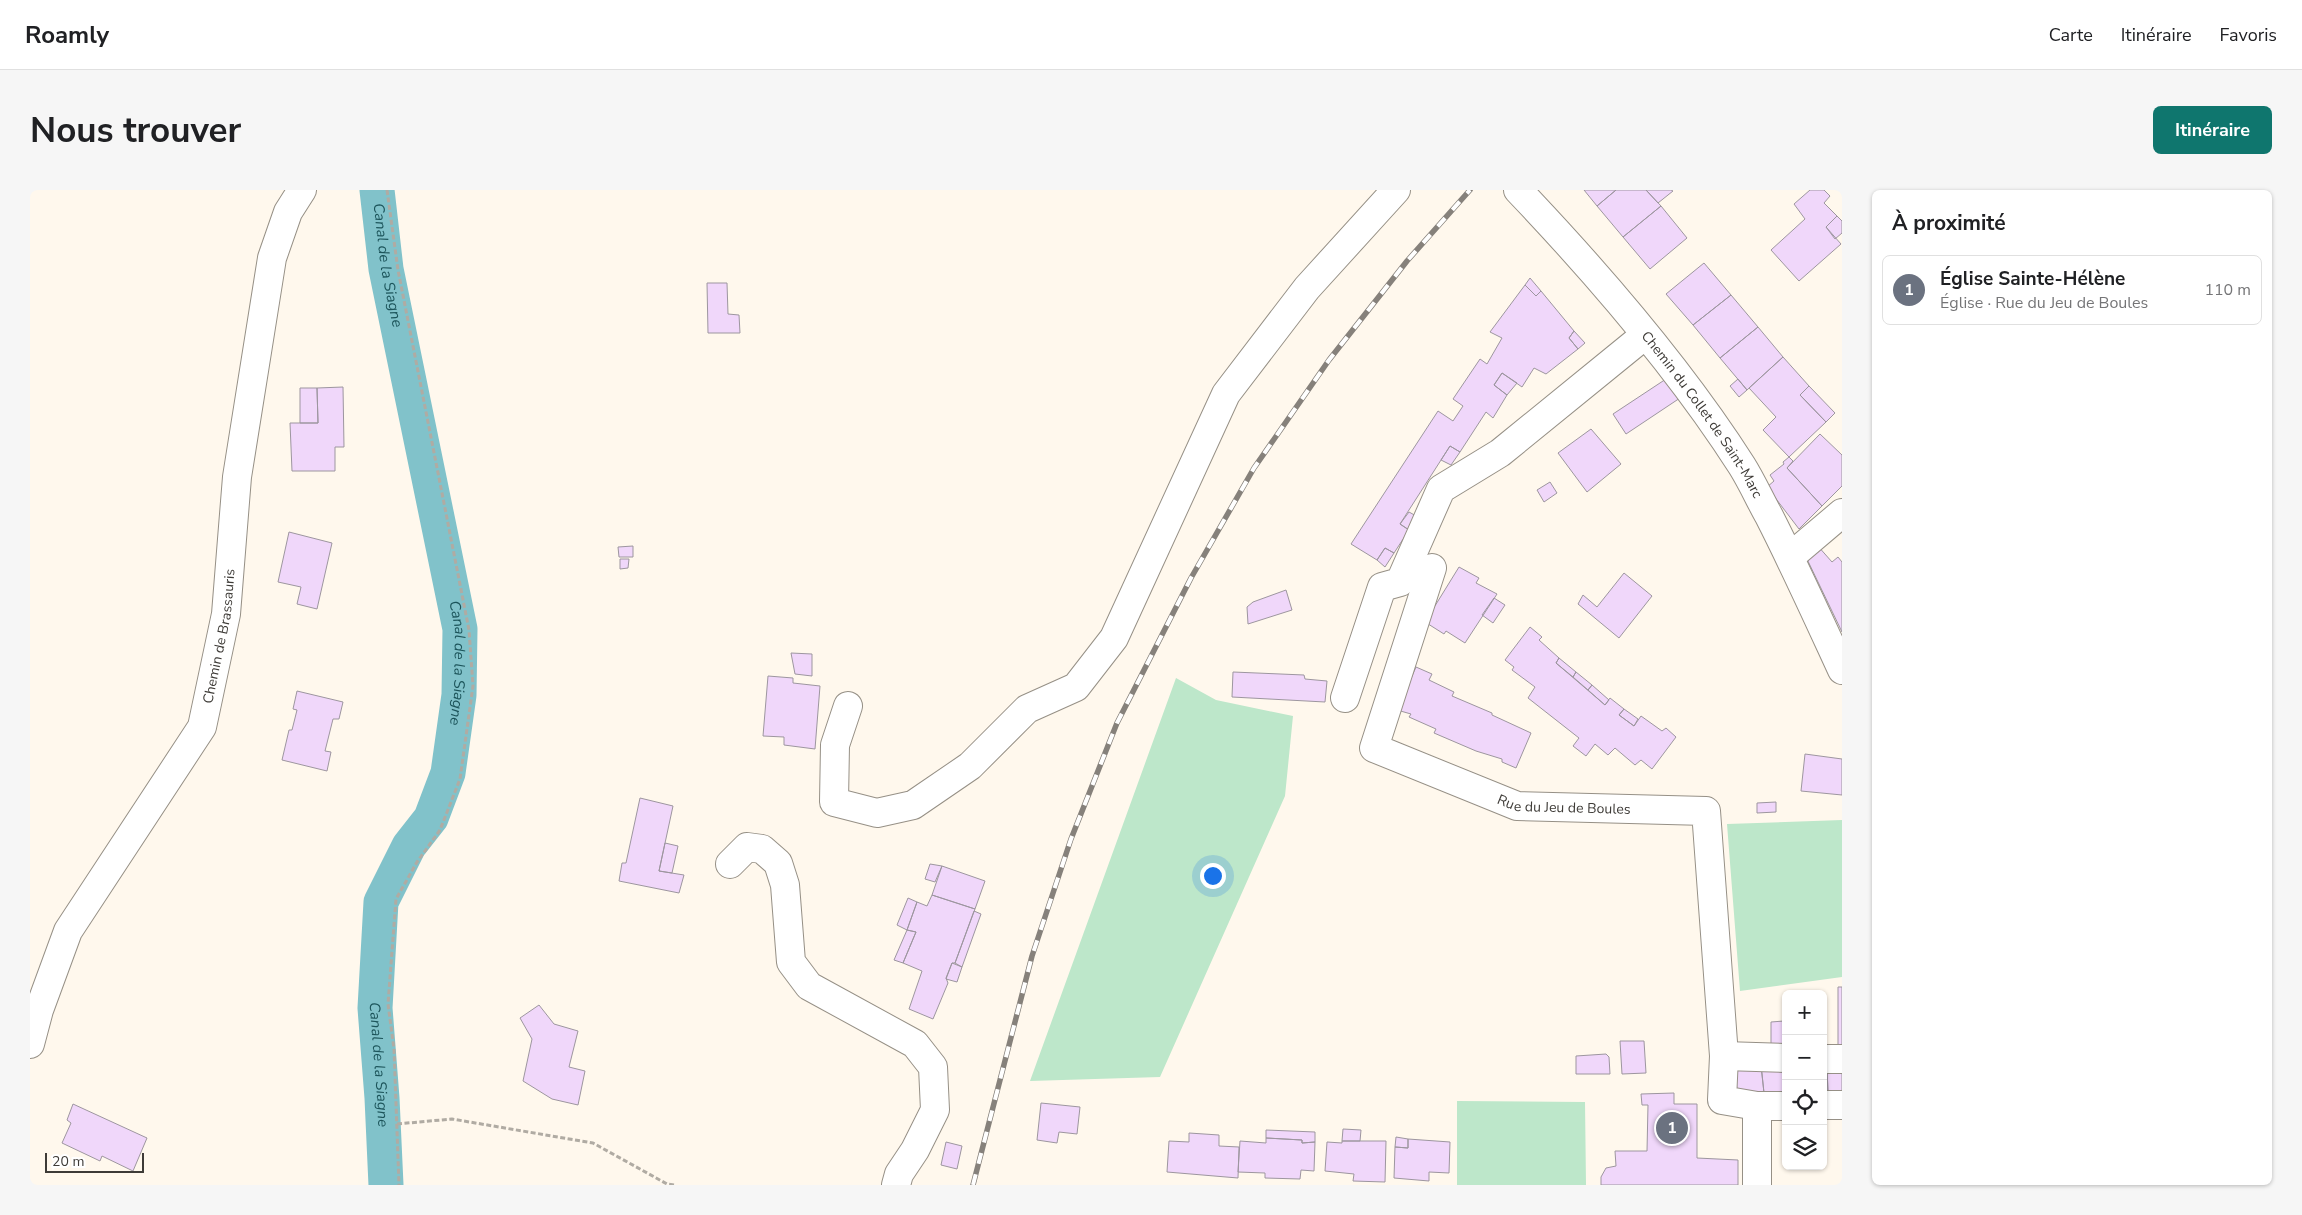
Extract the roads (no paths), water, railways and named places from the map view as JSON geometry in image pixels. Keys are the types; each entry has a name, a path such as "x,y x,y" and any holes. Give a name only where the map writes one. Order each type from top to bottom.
{"street":[{"name":"Chemin de Brassauris","path":"30,1044 39,1010 68,931 202,727 226,614 237,478 272,258 288,212 302,190"},
{"path":"848,706 835,745 834,802 877,813 913,805 970,766 1027,709 1076,687 1114,638 1226,394 1307,288 1396,190"},
{"name":"Chemin du Collet de Saint-Marc","path":"1518,190 1555,229 1645,335 1696,399 1743,467 1790,557 1842,670"},
{"path":"1345,698 1382,587 1400,582 1441,489 1500,454 1645,335"},
{"path":"1790,557 1842,513"},
{"name":"Rue du Jeu de Boules","path":"1432,568 1374,748 1517,806 1706,810 1724,1056 1722,1100 1757,1106"},
{"path":"730,864 747,847 762,849 778,863 785,885 791,962 809,986 915,1044 933,1068 935,1110 915,1150 899,1174 896,1185"},
{"path":"1724,1056 1782,1058"},
{"path":"1827,1059 1842,1059"},
{"path":"1827,1105 1842,1105"},
{"path":"1757,1185 1757,1106 1782,1106"}],"waterway":[{"name":"Canal de la Siagne","path":"377,190 386,269 460,629 459,695 448,773 431,818 409,846 381,902 375,1008 386,1185"}],"railway":[{"path":"973,1185 1032,956 1071,839 1117,723 1191,578 1254,468 1329,360 1407,261 1470,190"}],"place":[{"name":"Église Sainte-Hélène","path":"1672,1128"}]}
